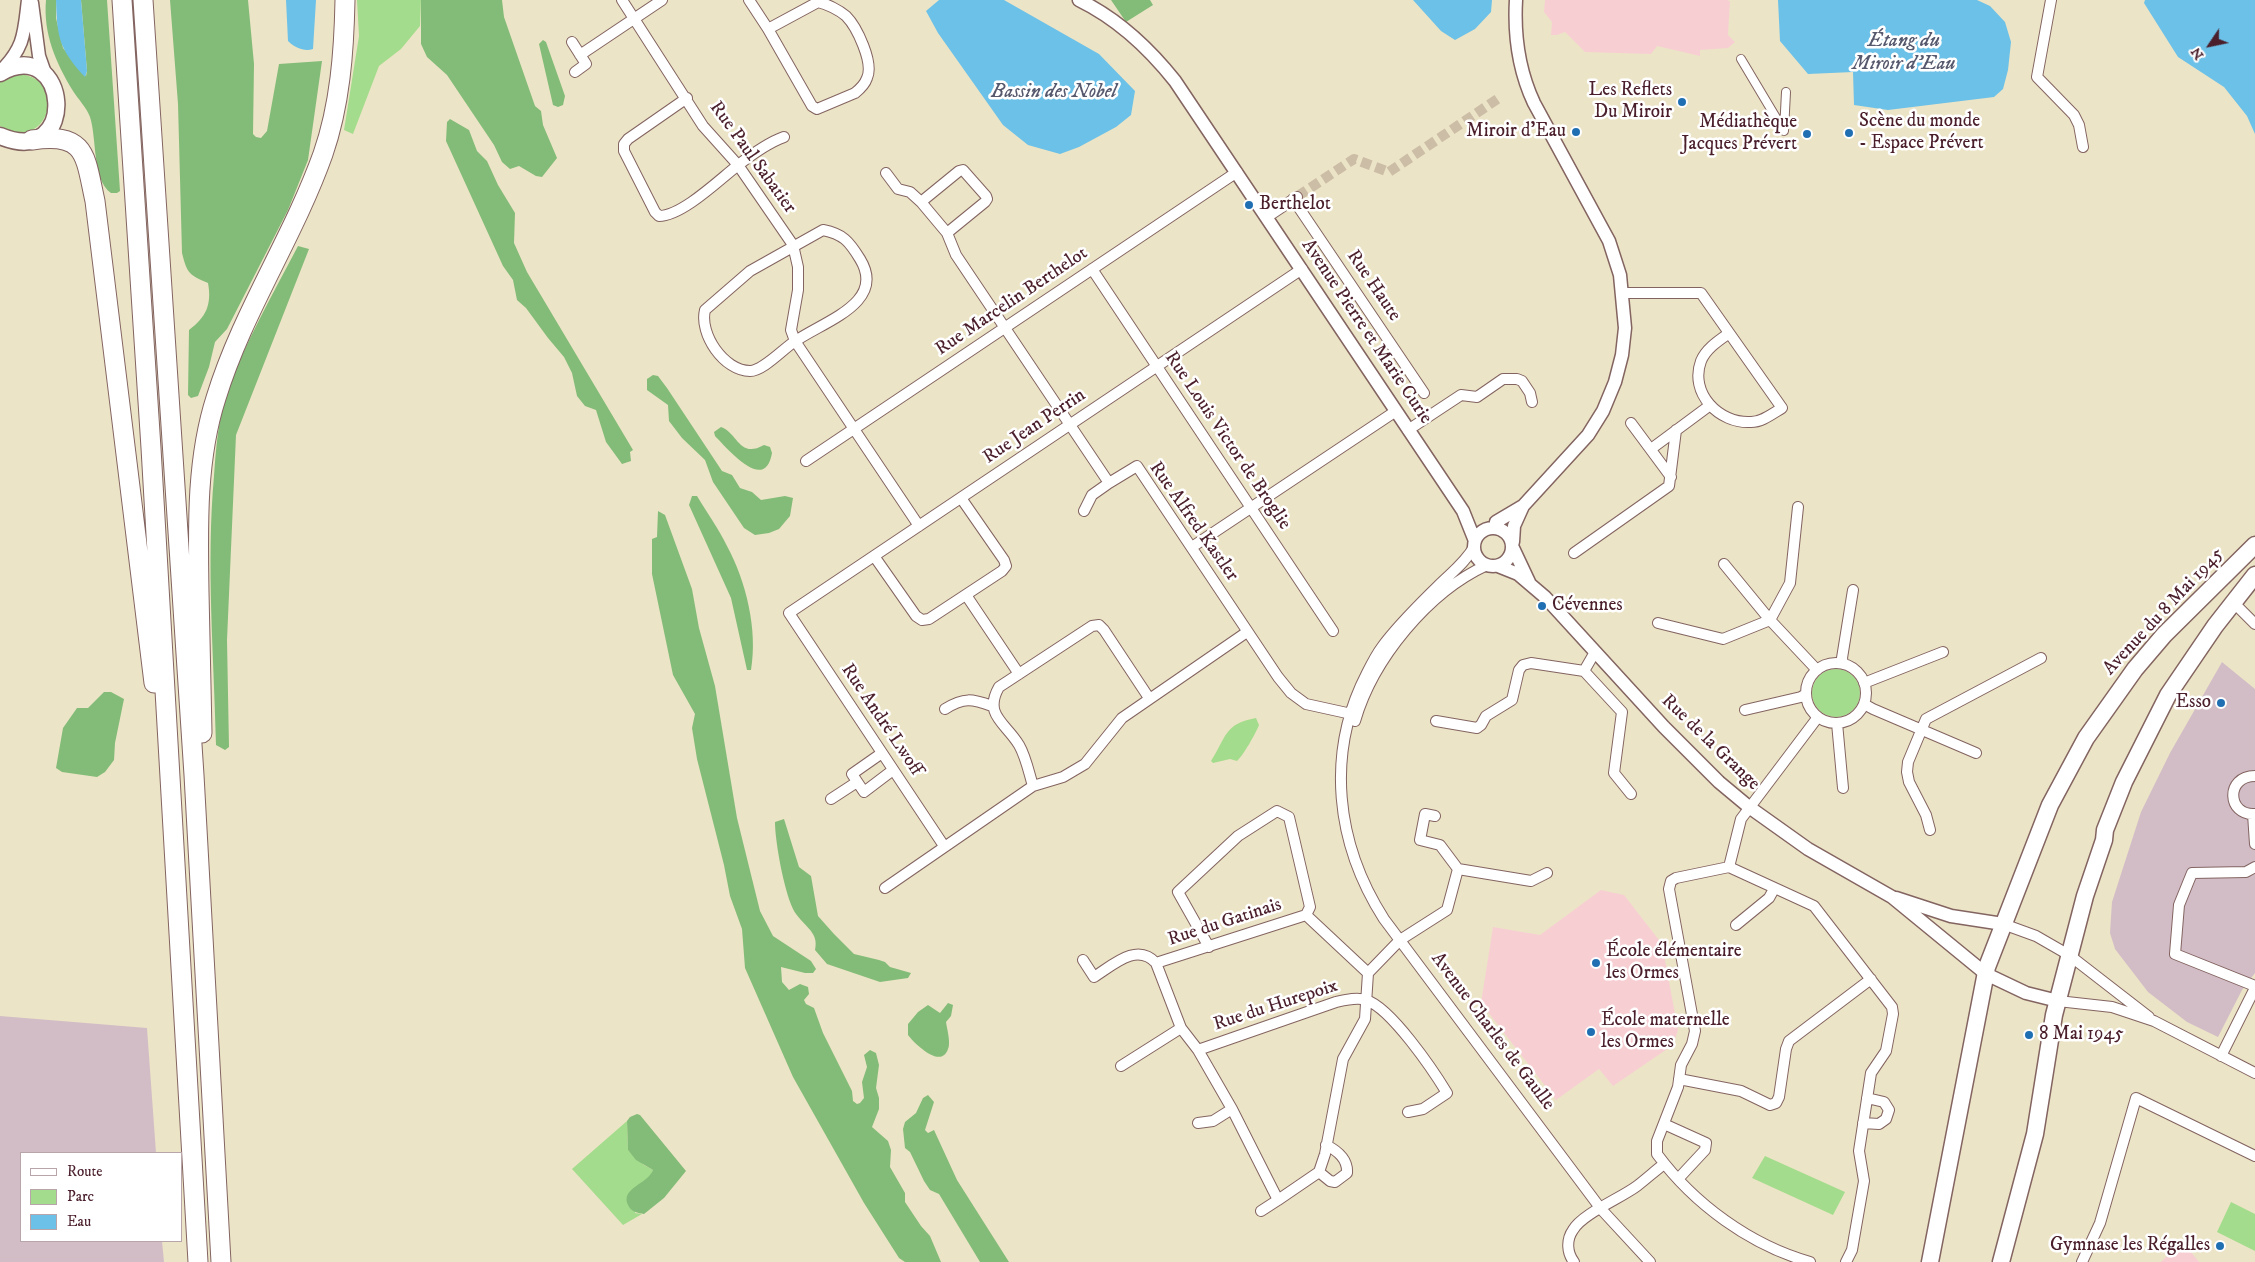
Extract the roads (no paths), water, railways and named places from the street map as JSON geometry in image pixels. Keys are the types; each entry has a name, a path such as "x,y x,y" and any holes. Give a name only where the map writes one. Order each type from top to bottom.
{"highway":[{"path":"122,0 167,720 198,1262"},
{"path":"144,0 194,775 221,1262"},
{"path":"194,775 202,753 198,534 206,444 215,400 229,359 292,227 324,152 341,74 345,0"},
{"path":"32,140 56,138 74,143 81,151 86,163 95,200 156,700 167,720"}],"main road":[{"path":"0,72 10,67 23,66 35,69 46,76 55,89 58,102 56,116 50,127 42,135 32,140 11,141 0,136"},
{"name":"Avenue du 8 Mai 1945","path":"1930,1262 1986,974 2003,924 2050,805 2078,752 2100,717 2135,670 2164,636 2255,545"},
{"path":"2001,1262 2035,1134 2058,1001 2069,955 2084,896 2104,840 2105,830 2124,782 2173,686 2233,602 2255,575"}],"street":[{"path":"0,72 12,61 21,45 28,0"},
{"path":"32,0 39,56 46,76"},
{"name":"Rue Paul Sabatier","path":"622,0 687,98 703,126 738,164 793,245 798,266 798,290 791,330 795,341"},
{"path":"580,55 662,0"},
{"path":"749,0 768,29 812,106 817,109 855,93 868,77 869,64 859,36 846,17 826,4 816,2 768,29"},
{"name":"Avenue Pierre et Marie Curie","path":"1079,0 1121,26 1157,58 1175,81 1463,510 1474,544"},
{"path":"1494,528 1496,522 1523,506 1580,445 1606,405 1615,382 1622,355 1625,319 1620,275 1606,236 1539,113 1527,85 1519,58 1516,32 1516,0"},
{"path":"2051,0 2037,78 2074,115 2080,125 2083,147"},
{"path":"572,42 586,64 575,72"},
{"path":"1741,59 1784,132 1786,92"},
{"path":"687,98 628,139 624,144 624,151 655,212 659,216 668,216 705,193 738,164 784,137"},
{"path":"922,202 959,171 963,170 986,196 987,199 984,202 947,233"},
{"name":"Rue Marcelin Berthelot","path":"806,461 1237,172"},
{"path":"886,173 898,189 910,192 922,202 947,233 956,255 1109,483 1092,495 1084,511"},
{"name":"Rue Haute","path":"1267,217 1296,198 1424,393"},
{"path":"823,230 839,233 852,246 866,270 868,282 864,294 854,305 795,341 760,368 751,371 738,368 719,355 708,336 703,320 705,310 750,272 793,245 823,230"},
{"name":"Rue Louis Victor de Broglie","path":"1092,269 1333,631"},
{"name":"Rue Jean Perrin","path":"789,613 1302,269"},
{"path":"1623,293 1701,293 1728,334 1782,408 1766,419 1752,422 1724,417 1709,406 1702,393 1699,378 1701,361 1716,342 1728,334"},
{"path":"795,341 919,526"},
{"path":"1408,430 1461,395 1476,396 1503,379 1516,379 1522,382 1530,393 1532,402"},
{"path":"1651,449 1709,406"},
{"path":"1192,547 1396,411"},
{"path":"1631,423 1651,449 1670,481"},
{"path":"1574,553 1670,481 1676,430"},
{"name":"Rue Alfred Kastler","path":"1109,483 1136,466 1192,547 1247,632 1291,693 1306,704 1354,714"},
{"path":"874,556 916,616 922,620 929,619 1002,571 1006,566 1004,560 961,498"},
{"path":"1513,545 1506,532 1494,528 1481,532 1474,544 1477,558 1492,566 1508,560 1513,545 1514,526 1523,506"},
{"path":"1658,623 1723,638 1770,620 1790,583 1798,507"},
{"name":"Avenue Pierre et Marie Curie","path":"1463,510 1494,528"},
{"name":"Avenue Charles de Gaulle","path":"1474,544 1460,566 1420,603 1381,648 1356,695 1347,755 1343,803 1348,836 1361,877 1374,904 1601,1209 1650,1262"},
{"name":"Rue de la Grange","path":"1513,545 1529,582"},
{"path":"1724,564 1770,620 1817,670"},
{"name":"Rue de la Grange","path":"1492,566 1518,574 1545,597 1664,727 1719,782 1749,808 1808,849 1892,897 1986,974 2026,993 2058,1001"},
{"name":"Avenue Charles de Gaulle","path":"1354,714 1386,655 1407,629 1459,580 1492,566"},
{"path":"1843,664 1842,658 1854,590"},
{"path":"966,595 1018,674"},
{"path":"2233,602 2255,624"},
{"name":"Rue André Lwoff","path":"789,613 944,846"},
{"path":"1034,786 1019,745 999,720 992,706 994,696 999,687 1092,626 1098,625 1104,630 1149,698"},
{"path":"885,888 1034,786 1063,777 1085,764 1122,718 1247,632"},
{"path":"1584,671 1595,652"},
{"path":"1864,683 1943,652"},
{"path":"1930,830 1926,815 1909,782 1907,772 1908,762 1926,719 2042,658"},
{"path":"1436,721 1472,727 1482,725 1486,716 1512,700 1519,670 1523,665 1531,663 1584,671 1622,712 1614,774 1630,794"},
{"path":"1834,663 1843,664 1854,670 1864,683 1866,690 1864,704 1853,717 1837,723 1827,722 1818,717 1812,710 1806,694 1811,677 1817,670 1834,663"},
{"path":"1745,710 1801,697 1806,694"},
{"path":"945,709 959,700 975,700 992,706"},
{"path":"1864,704 1976,753"},
{"path":"1729,867 1741,819 1818,717"},
{"path":"1837,723 1842,788"},
{"path":"882,753 852,774 857,782 864,792 893,770"},
{"path":"2255,776 2245,777 2238,782 2233,790 2233,799 2237,807 2244,813 2254,814 2255,844"},
{"path":"831,799 857,782"},
{"path":"1209,947 1178,892 1238,836 1277,811 1289,816 1310,906 1306,915"},
{"path":"1435,816 1425,814 1420,840 1440,845 1458,869 1531,881 1547,873"},
{"path":"2221,1056 2255,987 2175,954 2179,905 2192,873 2246,872 2255,866"},
{"path":"1810,1262 1785,1255 1741,1231 1704,1205 1664,1164 1657,1154 1656,1141 1664,1124 1679,1080 1681,1065 1692,1044 1695,1031 1669,889 1671,881 1676,878 1729,867 1814,906 1892,1006 1893,1014 1886,1051 1871,1073 1859,1151 1864,1181 1852,1250 1846,1262"},
{"path":"1261,1211 1319,1172 1343,1059 1365,1019 1368,973 1400,940 1447,910 1458,869"},
{"path":"1736,925 1769,898 1774,889"},
{"name":"Rue de la Grange","path":"1892,897 1951,916 2003,924"},
{"name":"Rue du Gatinais","path":"1278,1200 1232,1109 1198,1050 1181,1028 1156,963 1306,915 1368,973"},
{"path":"2003,924 2036,936 2069,955 2154,1021"},
{"path":"1083,960 1094,977 1131,954 1140,953 1150,956 1156,963"},
{"path":"1679,1080 1741,1092 1770,1105 1776,1103 1789,1041 1870,979"},
{"path":"1366,999 1380,1008 1410,1040 1447,1093 1424,1109 1408,1112"},
{"name":"Rue du Hurepoix","path":"1198,1050 1336,1002 1366,999"},
{"path":"2058,1001 2112,1007 2154,1021 2255,1073"},
{"path":"1121,1066 1181,1028"},
{"path":"1863,1123 1879,1124 1886,1119 1889,1110 1884,1102 1867,1098"},
{"path":"2082,1262 2100,1223 2136,1098 2255,1156"},
{"path":"1198,1123 1213,1121 1232,1109"},
{"path":"1664,1124 1706,1143 1705,1150 1678,1179"},
{"path":"1319,1172 1330,1181 1335,1182 1347,1173 1348,1166 1338,1151 1326,1145"},
{"path":"1574,1262 1568,1255 1570,1235 1573,1229 1637,1186 1664,1164"}],"water":[{"path":"56,0 81,0 87,71 85,77 76,67 61,42 57,24"},
{"path":"286,0 316,0 313,49 300,49 288,41"},
{"name":"Bassin des Nobel","path":"939,0 1004,0 1099,54 1135,91 1131,115 1116,127 1079,147 1060,154 1028,145 1003,125 938,33 926,11"},
{"path":"1413,0 1492,0 1491,12 1475,29 1455,40 1441,31"},
{"name":"Étang du Miroir d'Eau","path":"1778,0 1977,0 1990,6 2005,22 2011,42 2008,70 2003,89 1994,97 1888,110 1854,105 1853,72 1808,74 1780,41"},
{"path":"2145,0 2255,0 2255,134 2247,116 2224,87 2178,57 2144,3"}],"tunnel":[{"path":"1298,196 1354,159 1389,172 1499,98"}],"place":[{"name":"Les Reflets Du Miroir","path":"1682,102"},
{"name":"Miroir d'Eau","path":"1576,132"},
{"name":"Scène du monde - Espace Prévert","path":"1849,133"},
{"name":"Médiathèque Jacques Prévert","path":"1807,134"},
{"name":"Berthelot","path":"1249,205"},
{"name":"Cévennes","path":"1542,606"},
{"name":"Esso","path":"2221,703"},
{"name":"École élémentaire les Ormes","path":"1596,963"},
{"name":"École maternelle les Ormes","path":"1591,1032"},
{"name":"8 Mai 1945","path":"2029,1035"},
{"name":"Gymnase les Régalles","path":"2220,1246"}]}
